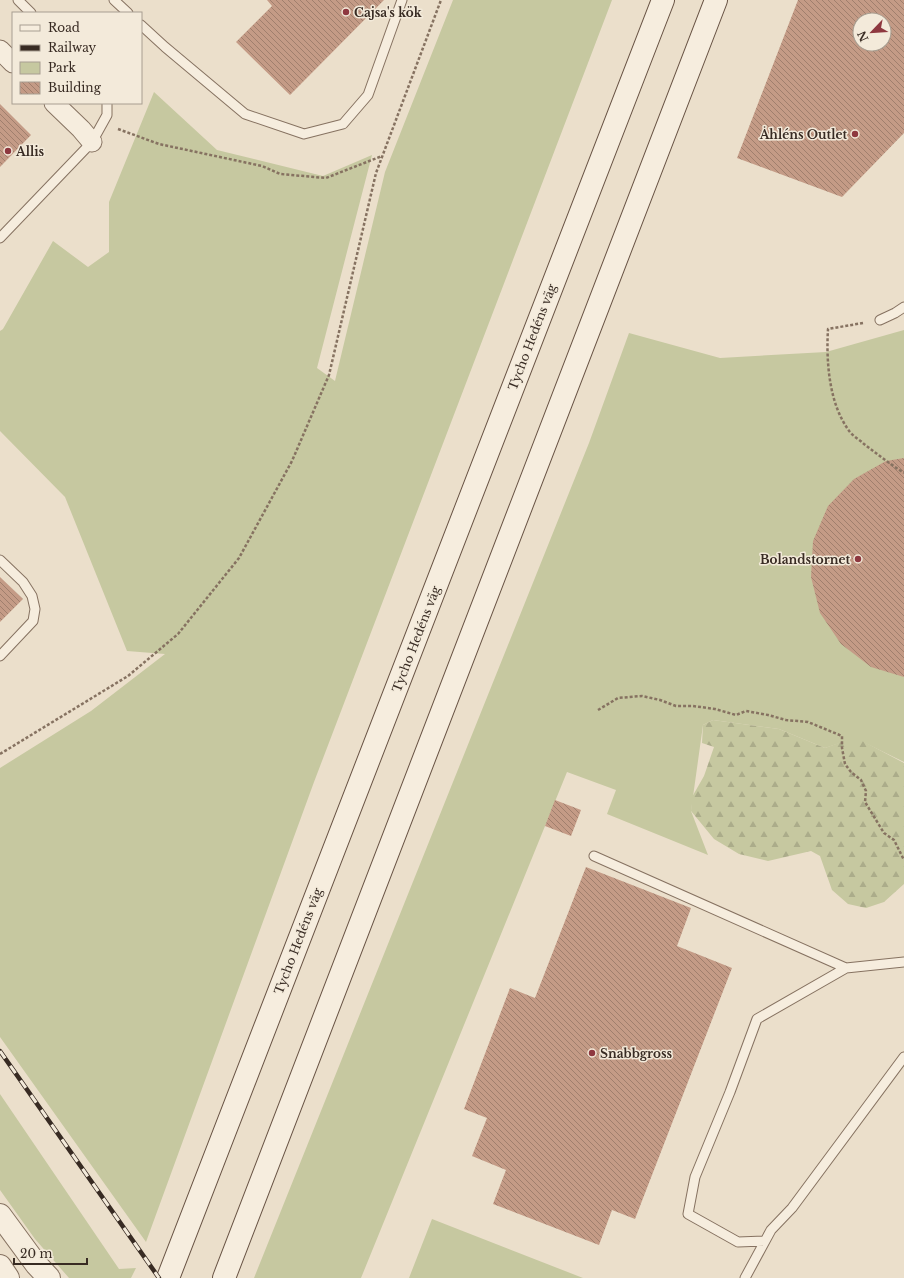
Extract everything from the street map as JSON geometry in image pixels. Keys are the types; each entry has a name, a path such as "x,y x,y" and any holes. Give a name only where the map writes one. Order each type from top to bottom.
{"main road":[{"name":"Tycho Hedéns väg","path":"168,1278 663,0"},
{"path":"224,1278 716,0"},
{"path":"0,1215 36,1264 49,1278"},
{"path":"0,1266 8,1278"}],"street":[{"path":"0,50 12,62"},
{"path":"55,104 92,142"}],"lane":[{"path":"18,0 30,12"},
{"path":"114,0 127,12"},
{"path":"142,26 245,114 304,134 343,124 368,95 402,0"},
{"path":"0,238 92,142 107,114 107,104"},
{"path":"880,320 895,314 904,307"},
{"path":"0,560 23,582 32,596 35,609 33,621 0,656"},
{"path":"594,856 846,968"},
{"path":"764,1241 738,1242 688,1214 695,1177 730,1092 757,1019 846,968 904,962"},
{"path":"745,1278 771,1230 792,1208 904,1057"}],"path":[{"path":"0,754 128,676 178,634 239,558 292,461 329,375 376,173 441,0"},
{"path":"102,123 159,144 262,166 280,174 326,178 382,156"},
{"path":"880,320 828,329 826,352 831,387 838,413 851,433 886,461 904,473"},
{"path":"598,710 618,698 642,696 660,700 676,706 693,706 715,709 736,715 746,711 786,720 808,722 842,736 842,748 845,764 851,772 861,780 866,791 865,802 884,833 894,840 904,860"}],"green space":[{"path":"453,0 612,0 314,782 146,1242 0,1037 0,768 91,711 165,654 127,651 65,497 0,431 0,331 3,329 53,241 88,267 109,252 109,202 154,92 217,150 323,176 372,155 317,368 335,381 385,172"},
{"path":"904,330 904,762 855,738 825,748 779,729 713,720 703,725 691,811 708,855 607,814 616,790 567,772 361,1278 254,1278 589,443 629,333 720,358 826,352"},
{"path":"713,720 779,729 825,748 855,737 904,763 904,884 884,902 866,908 848,904 832,890 820,856 811,851 768,861 739,854 714,839 691,811 692,797 704,776 714,747 702,743 703,725"},
{"path":"0,1094 119,1269 136,1268 131,1278 69,1278 35,1239 0,1190"},
{"path":"432,1219 583,1278 409,1278"}],"building":[{"path":"267,0 384,0 290,95 236,42 272,6"},
{"path":"798,0 904,0 904,133 842,197 737,158"},
{"name":"Allis","path":"0,104 31,135 0,167"},
{"name":"Bolandstornet","path":"904,458 904,677 871,667 841,644 820,613 811,577 813,541 828,506 854,479 886,461"},
{"path":"0,577 23,599 0,622"},
{"path":"555,800 581,810 571,836 545,826"},
{"name":"Snabbgross","path":"586,867 691,908 677,946 732,968 635,1219 612,1210 599,1245 493,1204 506,1170 472,1156 487,1118 464,1109 510,988 535,998"}],"railway":[{"path":"0,1051 159,1278"}],"place":[{"name":"Cajsa's kök","path":"346,12"},
{"name":"Åhléns Outlet","path":"855,134"},
{"name":"Allis","path":"8,151"},
{"name":"Bolandstornet","path":"858,559"},
{"name":"Snabbgross","path":"592,1053"}]}
